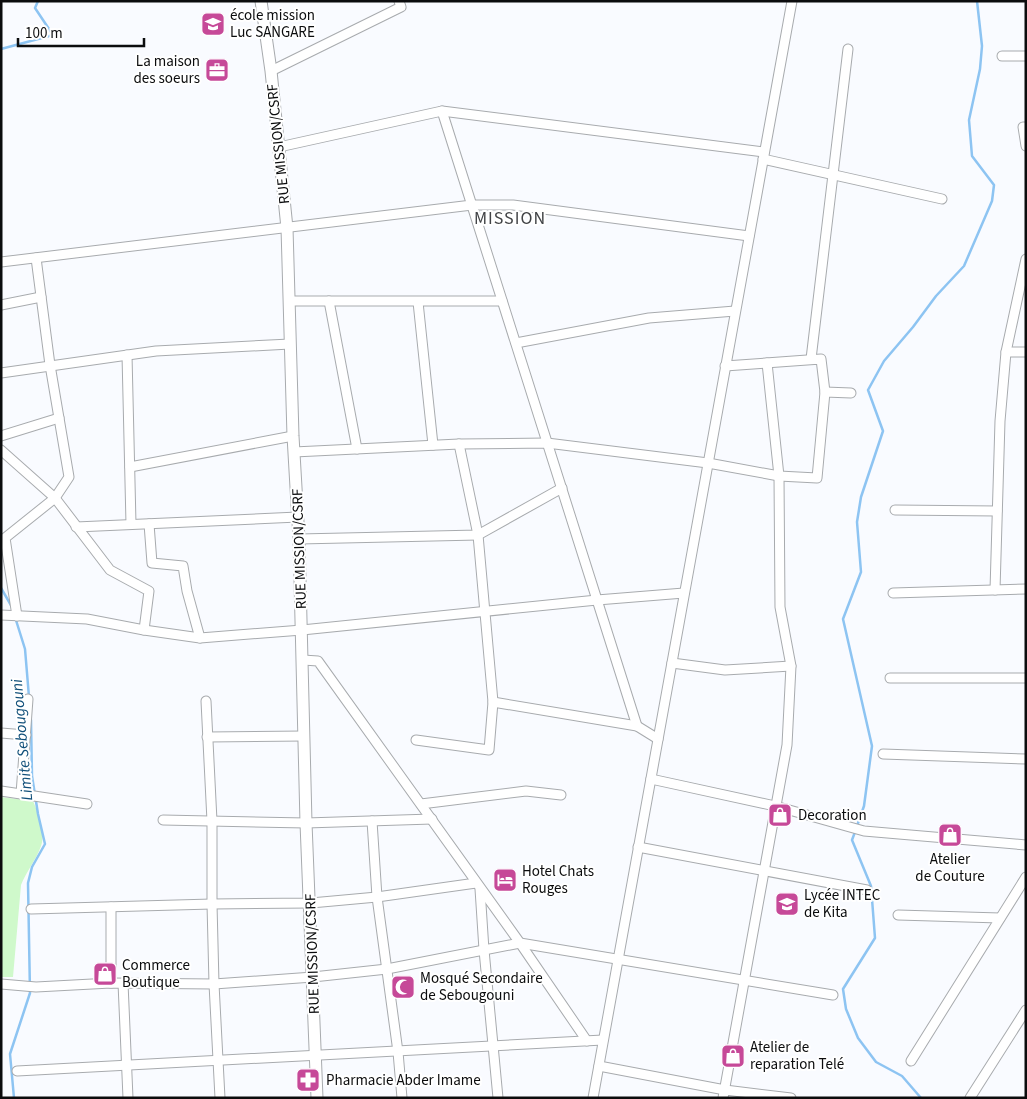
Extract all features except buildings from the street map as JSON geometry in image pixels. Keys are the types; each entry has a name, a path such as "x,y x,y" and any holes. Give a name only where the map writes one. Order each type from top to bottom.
{"main road":[{"name":"RUE MISSION/CSRF","path":"261,1 271,71 287,228 293,436 303,660 306,823 311,903 318,1098"}],"street":[{"path":"271,71 401,7 399,1"},
{"path":"593,1098 792,1"},
{"path":"811,360 848,49"},
{"path":"1002,56 1026,56"},
{"path":"442,111 637,726"},
{"path":"279,147 442,111 764,156 942,199"},
{"path":"1026,128 1023,128 1026,146"},
{"path":"1,262 472,205 513,205 749,236"},
{"path":"18,616 5,538 55,498 69,477 50,365 36,258"},
{"path":"995,590 1000,422 1006,352 1026,259"},
{"path":"1,305 41,297"},
{"path":"290,300 502,301"},
{"path":"329,301 357,449"},
{"path":"418,302 433,445"},
{"path":"516,343 649,318 736,311"},
{"path":"1,373 156,351 290,344"},
{"path":"1006,352 1026,352"},
{"path":"127,355 132,524"},
{"path":"294,452 433,445 547,442 708,463 780,476 817,478 825,392 821,359 726,366"},
{"path":"724,1094 787,745 791,666 780,607 780,476 767,363"},
{"path":"825,392 851,393"},
{"path":"1,436 59,418"},
{"path":"130,467 293,436"},
{"path":"416,740 489,750 493,702 478,535 459,444"},
{"path":"1,450 55,498 110,570 149,591 144,630"},
{"path":"299,539 478,535 562,488"},
{"path":"895,510 997,511"},
{"path":"76,527 298,518"},
{"path":"149,524 152,564 183,566 187,591 200,638"},
{"path":"893,593 1026,589"},
{"path":"1,615 87,620 200,638 684,593"},
{"path":"303,660 318,661 520,943 587,1041"},
{"path":"672,662 725,670 791,666"},
{"path":"890,678 1026,678"},
{"path":"21,794 28,699"},
{"path":"206,701 212,821 214,984 220,1098"},
{"path":"493,702 637,726 658,739"},
{"path":"1,733 26,735"},
{"path":"207,737 304,736"},
{"path":"883,754 1026,759"},
{"path":"651,779 775,806 864,831 1026,845"},
{"path":"1,790 88,804"},
{"path":"421,804 526,791 560,795"},
{"path":"163,820 306,823 432,819"},
{"path":"372,821 377,897 398,1052 402,1098"},
{"path":"638,847 867,890"},
{"path":"911,1061 1026,877"},
{"path":"32,909 311,903 478,886"},
{"path":"478,886 498,1098"},
{"path":"111,907 111,984"},
{"path":"898,915 1000,918"},
{"path":"1,984 36,987 111,984 214,984 314,977 387,969 520,943 833,995"},
{"path":"123,984 128,1098"},
{"path":"970,1098 1026,1010"},
{"path":"17,1072 603,1040"},
{"path":"599,1066 724,1094 792,1098"}],"green space":[{"path":"1,797 33,801 43,835 39,851 21,885 13,977 1,977"}],"waterway":[{"name":"Limite Sebougouni","path":"1,49 53,35 35,8 38,1"},
{"path":"857,826 864,806 872,746 843,619 861,572 857,522 861,497 883,431 868,390 884,361 936,296 964,266 992,201 994,185 972,156 969,120 980,69 982,46 977,1"},
{"name":"Limite Sebougouni","path":"1,588 12,607"},
{"name":"Limite Sebougouni","path":"15,617 25,649 29,697"},
{"name":"Limite Sebougouni","path":"14,1098 10,1054 30,993 28,883 32,867 45,844 32,776 31,720"},
{"path":"855,832 852,840 871,886 875,938 843,989 846,1009 858,1038 876,1062 902,1076 921,1098"}],"place":[{"name":"école mission Luc SANGARE","path":"213,24"},
{"name":"La maison des soeurs","path":"217,70"},
{"name":"Decoration","path":"780,815"},
{"name":"Atelier de Couture","path":"950,835"},
{"name":"Hotel Chats Rouges","path":"505,880"},
{"name":"Lycée INTEC de Kita","path":"787,904"},
{"name":"Commerce Boutique","path":"105,974"},
{"name":"Mosqué Secondaire de Sebougouni","path":"403,987"},
{"name":"Atelier de reparation Telé","path":"733,1056"},
{"name":"Pharmacie Abder Imame","path":"308,1080"}],"district":[{"name":"MISSION","path":"510,218"}]}
